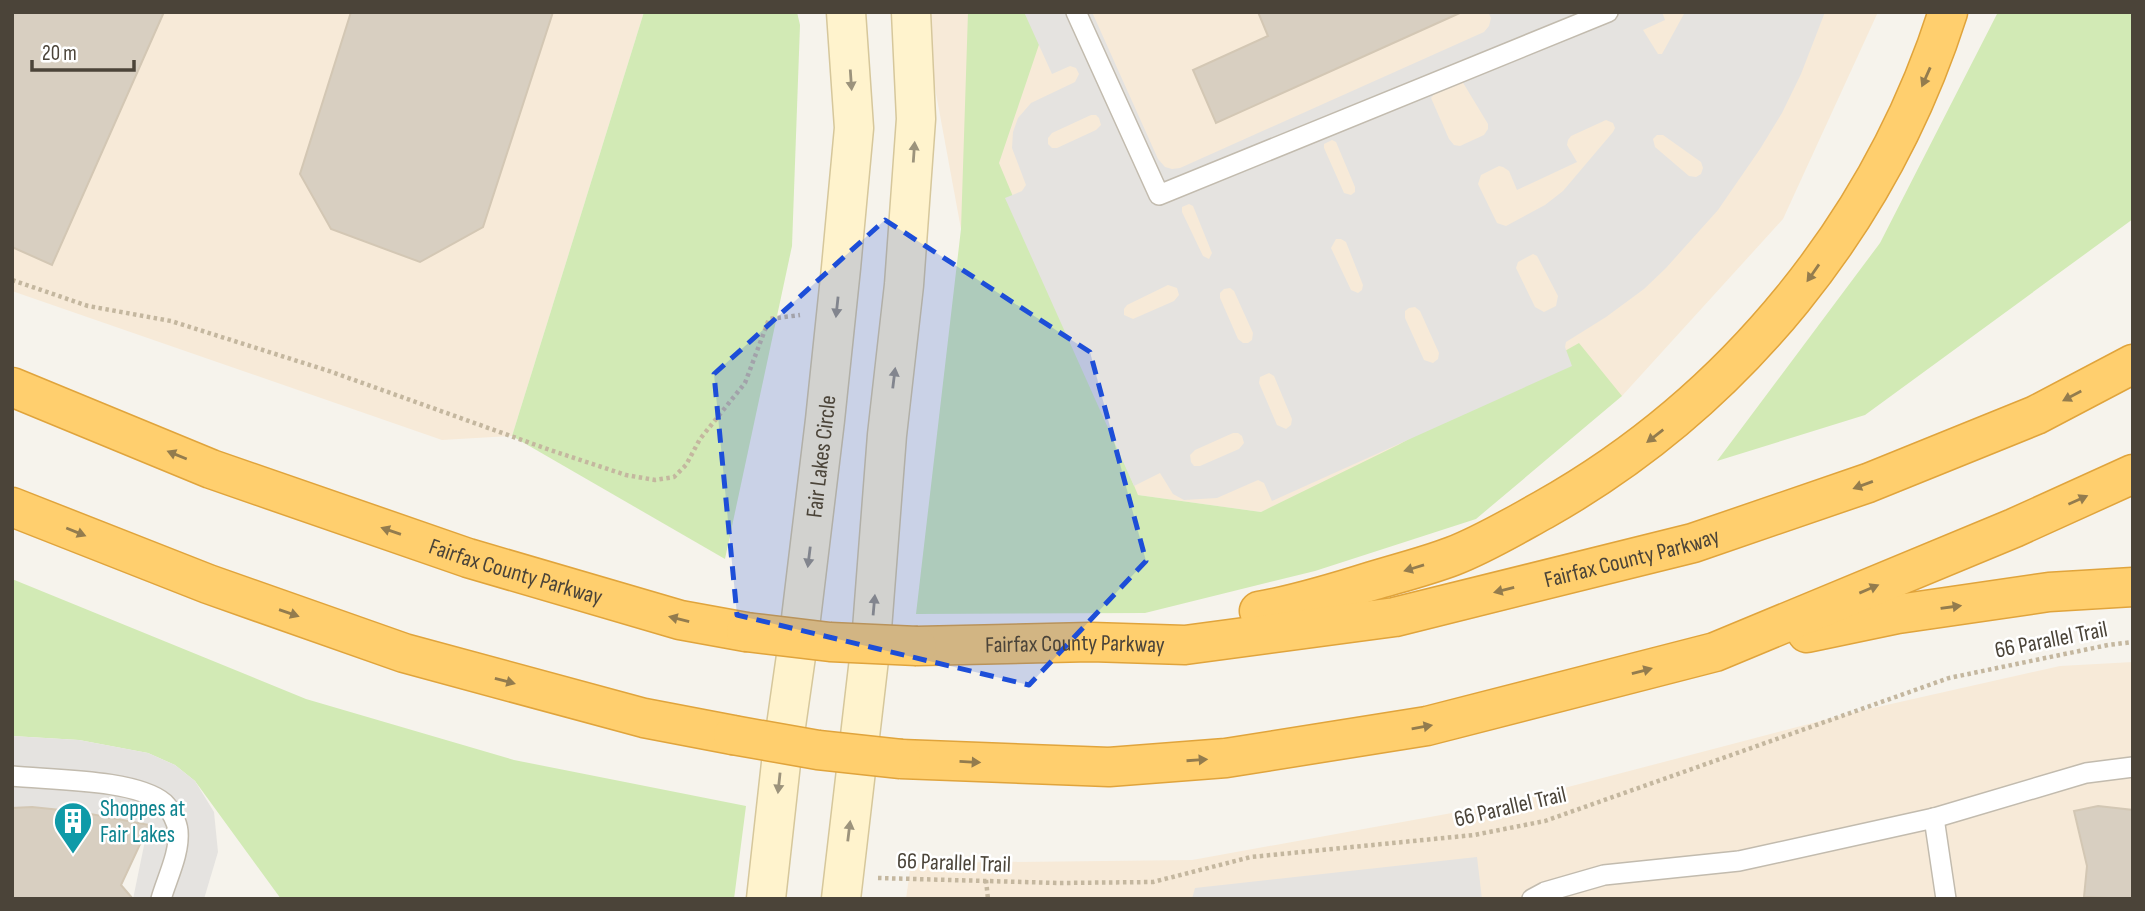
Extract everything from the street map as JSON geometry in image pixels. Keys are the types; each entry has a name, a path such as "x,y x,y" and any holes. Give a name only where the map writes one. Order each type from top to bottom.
{"highway":[{"path":"1091,642 1298,604 1454,555 1518,524 1582,488 1632,454 1685,412 1747,353 1803,288 1853,217 1896,143 1932,62 1948,12"},
{"name":"Fairfax County Parkway","path":"12,387 211,469 468,558 680,620 746,632 830,642 917,646 1091,642 1185,645 1395,617 1693,543 1881,478 2036,415 2133,364"},
{"path":"1715,652 2014,528 2133,474"},
{"path":"12,507 208,584 404,653 644,718 818,750 901,759 1108,768 1226,758 1427,726 1715,652 1898,614 2049,592 2133,587"}],"street":[{"name":"Fair Lakes Circle","path":"766,899 825,420 854,128 846,12"},
{"path":"841,899 869,654 887,435 904,285 916,119 911,12"}],"lane":[{"path":"1076,12 1158,195 1608,12"},
{"path":"1532,899 1545,892 1604,875 1739,861 1934,818 2086,774 2133,767"},
{"path":"12,776 120,786 144,792 164,803 173,815 178,829 178,843 161,899"},
{"path":"1934,818 1946,899"}],"path":[{"path":"12,280 88,306 184,325 329,371 562,454 626,475 655,480 674,477 680,471 700,439 745,383 769,319 800,315"},
{"name":"66 Parallel Trail","path":"874,877 1059,883 1153,882 1251,857 1474,835 1545,821 1949,678 2133,642"},
{"path":"986,880 988,899"}],"highlighted area":[{"path":"885,220 1090,352 1146,561 1029,685 737,615 714,374"}],"shaded area":[{"path":"12,12 644,12 512,436 442,440 12,291"},
{"path":"921,12 1878,12 1783,219 1622,396 1261,512 1138,495 961,229"},
{"path":"1024,12 1092,12 1158,159 1165,167 1172,169 1180,168 1484,32 1491,18 1488,12 1662,12 1665,20 1643,30 1658,54 1662,54 1685,12 1825,12 1801,74 1782,113 1718,210 1644,289 1566,342 1565,347 1572,366 1272,501 1264,483 1258,480 1217,498 1184,500 1173,494 1160,473 1134,486 1005,198 1022,191 1026,185 1012,148 1013,132 1018,118 1031,103 1075,82 1079,74 1076,68 1070,66 1052,74","holes":["1462,81 1488,124 1488,129 1484,135 1460,146 1454,145 1431,98 1435,93","1091,115 1099,118 1101,125 1096,130 1057,148 1048,144 1052,133","1606,120 1613,123 1613,132 1563,191 1545,205 1506,226 1497,223 1478,184 1481,175 1499,166 1503,167 1509,171 1517,190 1577,162 1567,145 1571,136","1657,135 1663,135 1701,162 1701,174 1696,177 1689,176 1655,147 1653,139","1332,140 1336,142 1355,187 1355,192 1351,195 1344,193 1324,148 1324,144","1189,204 1193,206 1212,253 1209,259 1203,256 1182,212 1182,207","1336,239 1346,242 1363,285 1358,293 1351,290 1331,248","1533,254 1537,256 1558,296 1556,306 1544,312 1535,307 1516,268 1518,262","1168,285 1177,288 1179,295 1174,301 1133,319 1124,315 1124,309","1230,288 1234,291 1253,333 1252,340 1248,343 1238,339 1220,298 1224,289","1415,307 1420,311 1439,353 1438,359 1433,363 1424,360 1405,318 1405,311 1409,308","1269,373 1274,376 1292,419 1291,425 1286,429 1277,425 1259,383 1260,377","1233,433 1242,436 1244,443 1239,449 1200,466 1194,466 1190,455 1195,450"]},
{"path":"2133,662 2133,899 906,899 911,863 1192,860 1507,803 1851,713 2060,666"},
{"path":"12,736 79,740 148,753 175,765 195,781 214,812 218,852 204,899 133,899 148,826 12,808"},
{"path":"1477,857 1482,899 1192,899 1195,888"}],"green space":[{"path":"644,12 797,12 800,25 792,246 725,559 512,436"},
{"path":"968,12 1050,12 999,163 1138,495 1261,512 1398,445 1579,343 1622,396 1476,519 1315,571 1145,613 916,614 961,229"},
{"path":"1998,12 2133,12 2133,219 1865,415 1717,461 1880,243"},
{"path":"12,579 306,699 514,760 746,806 734,899 281,899 195,781 175,765 148,753 79,740 12,736"}],"building":[{"path":"12,12 164,12 52,265 12,247"},
{"path":"351,12 553,12 483,227 420,262 331,229 300,174"},
{"path":"1258,12 1462,12 1216,123 1193,70 1268,36"},
{"path":"2098,806 2133,810 2133,899 2084,897 2087,866 2074,811"},
{"name":"Shoppes at Fair Lakes","path":"32,807 80,812 149,825 121,885 133,899 12,899 12,808"}],"place":[{"name":"Shoppes at Fair Lakes","path":"73,855"}]}
